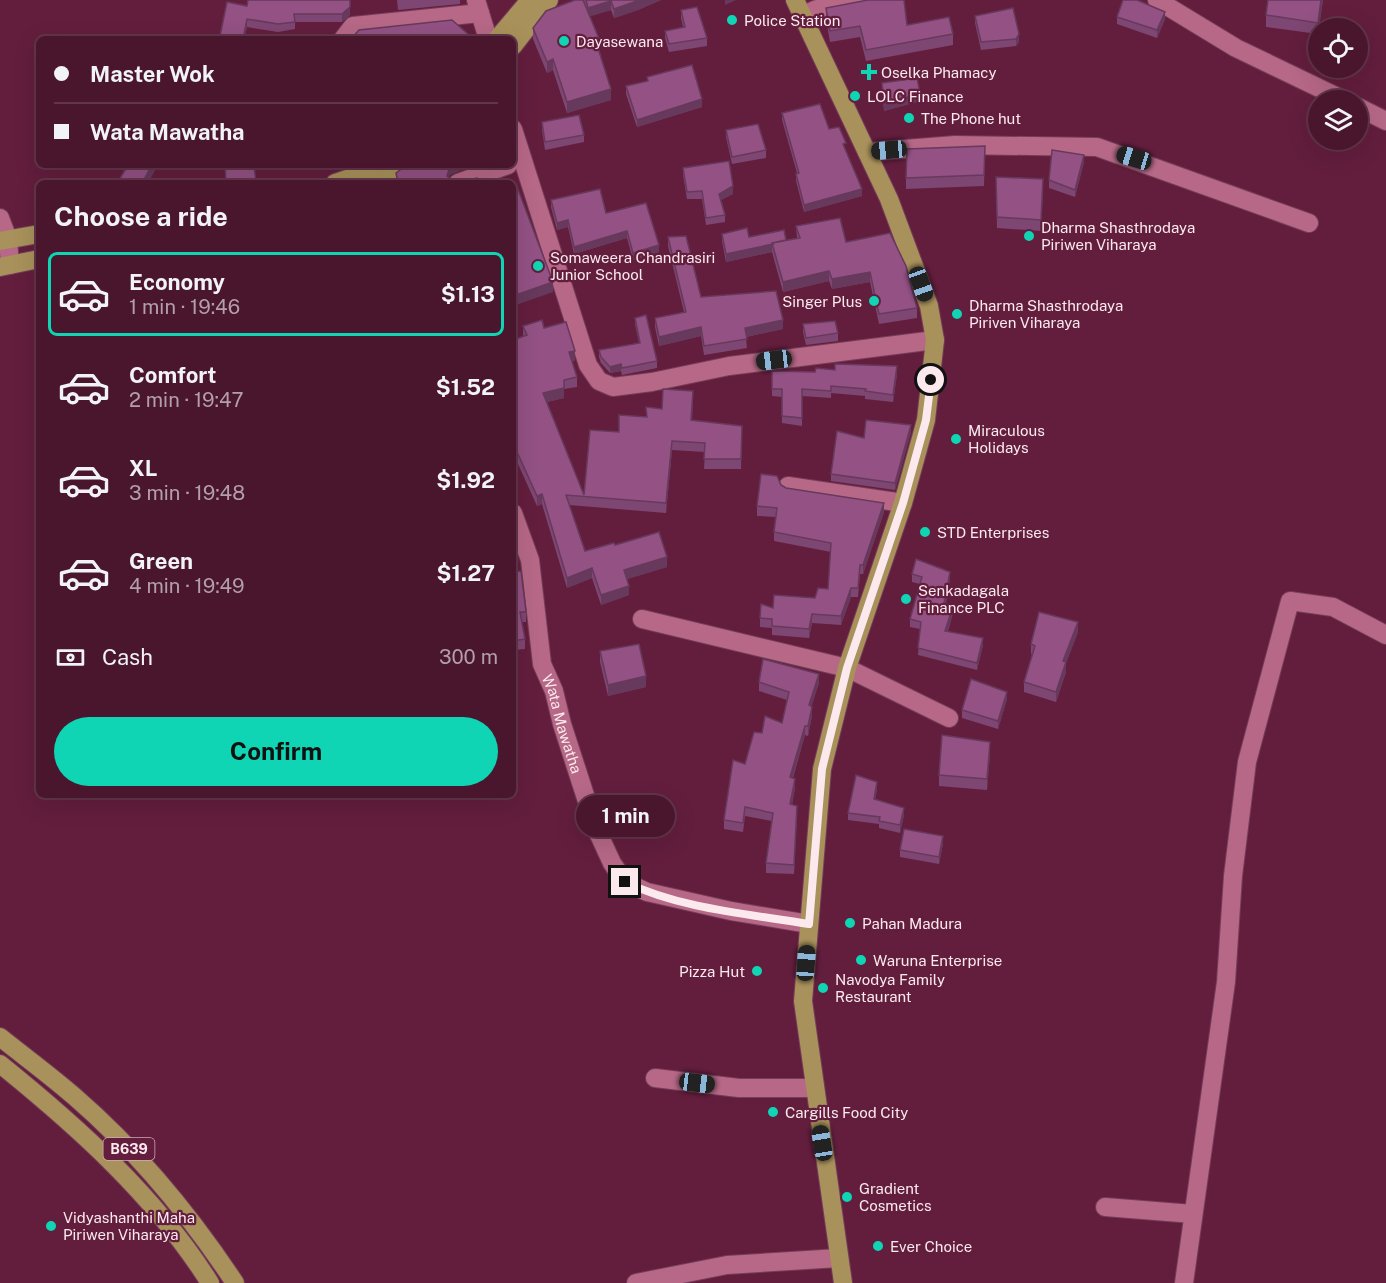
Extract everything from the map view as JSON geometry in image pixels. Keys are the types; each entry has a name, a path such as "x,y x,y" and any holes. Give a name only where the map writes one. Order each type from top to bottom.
{"main road":[{"path":"499,36 530,0"},
{"path":"516,42 549,0"},
{"path":"796,5 889,199 929,306 935,340 926,420 903,503 847,668 822,769 803,1001 813,1088 843,1283"},
{"path":"348,180 393,168"},
{"path":"4,240 36,235"},
{"path":"5,266 36,260"},
{"name":"B639","path":"0,1037 75,1097 136,1157 180,1208 235,1283"},
{"name":"B639","path":"0,1064 66,1118 142,1195 210,1283"}],"street":[{"path":"796,5 817,9 865,0"},
{"path":"1157,0 1236,48 1323,90"},
{"path":"346,36 353,26 478,6 487,36"},
{"path":"1368,112 1386,121"},
{"path":"867,152 955,145 1097,147 1309,223"},
{"path":"516,154 588,365 599,381 613,387 623,386 729,366 935,340"},
{"path":"466,180 500,168"},
{"path":"0,218 5,266"},
{"path":"788,486 903,503"},
{"name":"Wata Mawatha","path":"516,521 530,560 542,664 555,691 562,724 595,826 612,863 625,882 647,892 731,911 809,924"},
{"path":"1184,1283 1226,982 1233,876 1247,762 1290,601 1333,607 1386,634"},
{"path":"642,619 847,668 949,718"},
{"path":"655,1078 739,1088 813,1088"},
{"path":"1105,1207 1193,1215"},
{"path":"636,1283 727,1265 839,1258"}],"building":[{"path":"248,0 350,0 350,7 342,14 294,14 295,22 278,24 247,19 244,36 220,36 227,2 247,6"},
{"path":"575,0 583,0 600,41 596,42 611,89 567,102 553,59 547,62 533,28 546,11"},
{"path":"586,0 640,0 614,9 611,1 588,8"},
{"path":"868,0 904,0 907,25 949,17 953,34 866,50 860,26 830,31 826,8"},
{"path":"1123,0 1137,0 1165,12 1157,30 1117,17"},
{"path":"1268,0 1321,0 1319,18 1308,18 1308,21 1266,15"},
{"path":"697,7 707,38 669,44 665,31 685,27 681,10"},
{"path":"1013,8 1019,34 1016,39 981,42 975,16"},
{"path":"452,20 468,34 466,36 354,36 359,30"},
{"path":"692,65 702,99 637,120 626,86 648,81 647,77"},
{"path":"917,78 920,93 884,104 882,83"},
{"path":"820,104 829,129 839,127 846,143 843,144 862,189 804,205 796,174 799,173 782,113"},
{"path":"579,115 584,135 545,142 542,122"},
{"path":"758,124 766,150 732,157 726,130"},
{"path":"985,146 984,175 906,178 907,149"},
{"path":"1052,150 1084,155 1075,190 1049,180"},
{"path":"729,161 733,186 719,194 725,215 706,218 702,191 687,192 683,168"},
{"path":"126,168 150,168 144,180 119,180"},
{"path":"225,168 254,168 256,180 226,180"},
{"path":"403,168 449,168 447,176 452,180 397,180 396,173"},
{"path":"996,177 1043,179 1041,220 997,217"},
{"path":"516,184 553,282 516,295"},
{"path":"600,189 606,213 646,203 659,245 633,253 627,231 574,247 568,220 557,223 551,200"},
{"path":"840,218 846,242 890,233 906,266 917,308 879,314 870,272 832,279 829,271 783,282 772,243 800,238 796,226"},
{"path":"747,228 749,237 784,230 786,240 726,254 722,234"},
{"path":"686,236 701,297 776,291 783,320 745,328 747,339 704,346 701,327 659,337 655,318 686,312 668,237"},
{"path":"646,315 657,361 622,368 621,364 610,367 601,357 599,350 640,343 635,318"},
{"path":"542,320 544,328 566,322 575,351 569,352 577,377 564,380 564,388 543,393 584,495 590,430 619,432 619,415 647,417 646,407 662,409 663,389 693,391 691,420 742,426 741,459 704,459 705,443 672,441 666,503 566,495 585,551 659,532 667,557 624,570 629,586 601,595 592,568 567,578 542,494 537,496 516,450 516,339 527,335 523,326"},
{"path":"835,321 838,333 806,338 803,324"},
{"path":"835,364 897,366 893,395 865,391 866,389 831,386 831,391 802,389 802,418 782,416 782,389 772,389 772,371 815,372 816,368 835,370"},
{"path":"866,420 911,425 895,483 831,474 837,431 864,438"},
{"path":"761,474 777,476 781,485 786,488 884,503 863,565 860,565 858,588 851,588 841,616 812,614 809,629 772,626 772,619 760,618 761,604 773,608 774,595 815,598 818,588 828,589 831,543 774,532 777,508 757,506"},
{"path":"916,559 950,572 944,603 953,606 945,631 983,638 977,663 918,648 921,622 910,619 922,577 912,574"},
{"path":"521,571 526,612 520,612 525,639 516,640 516,572"},
{"path":"1039,612 1078,622 1063,661 1066,662 1056,692 1024,682 1035,646 1031,644"},
{"path":"639,644 646,676 608,685 600,651"},
{"path":"763,659 819,674 809,705 812,707 808,726 805,726 790,777 795,779 790,804 797,806 794,865 766,863 773,813 745,807 743,823 724,820 733,760 745,764 754,732 762,733 765,716 782,723 789,692 759,682"},
{"path":"971,679 1007,692 998,721 962,710"},
{"path":"942,735 990,742 987,779 939,775"},
{"path":"856,775 877,782 874,799 904,808 900,825 879,821 880,817 848,813"},
{"path":"904,829 943,836 939,857 900,850"}],"place":[{"name":"Police Station","path":"732,20"},
{"name":"Dayasewana","path":"564,41"},
{"name":"Oselka Phamacy","path":"869,72"},
{"name":"LOLC Finance","path":"855,96"},
{"name":"The Phone hut","path":"909,118"},
{"name":"Dharma Shasthrodaya Piriwen Viharaya","path":"1029,236"},
{"name":"Somaweera Chandrasiri Junior School","path":"538,266"},
{"name":"Singer Plus","path":"874,301"},
{"name":"Dharma Shasthrodaya Piriven Viharaya","path":"957,314"},
{"name":"Miraculous Holidays","path":"956,439"},
{"name":"STD Enterprises","path":"925,532"},
{"name":"Senkadagala Finance PLC","path":"906,599"},
{"name":"Pahan Madura","path":"850,923"},
{"name":"Waruna Enterprise","path":"861,960"},
{"name":"Pizza Hut","path":"757,971"},
{"name":"Navodya Family Restaurant","path":"823,988"},
{"name":"Cargills Food City","path":"773,1112"},
{"name":"Gradient Cosmetics","path":"847,1197"},
{"name":"Vidyashanthi Maha Piriwen Viharaya","path":"51,1226"},
{"name":"Ever Choice","path":"878,1246"}],"route":[{"path":"625,882 647,892 731,911 809,924 822,769 847,668 903,503 926,420 931,380"}]}
